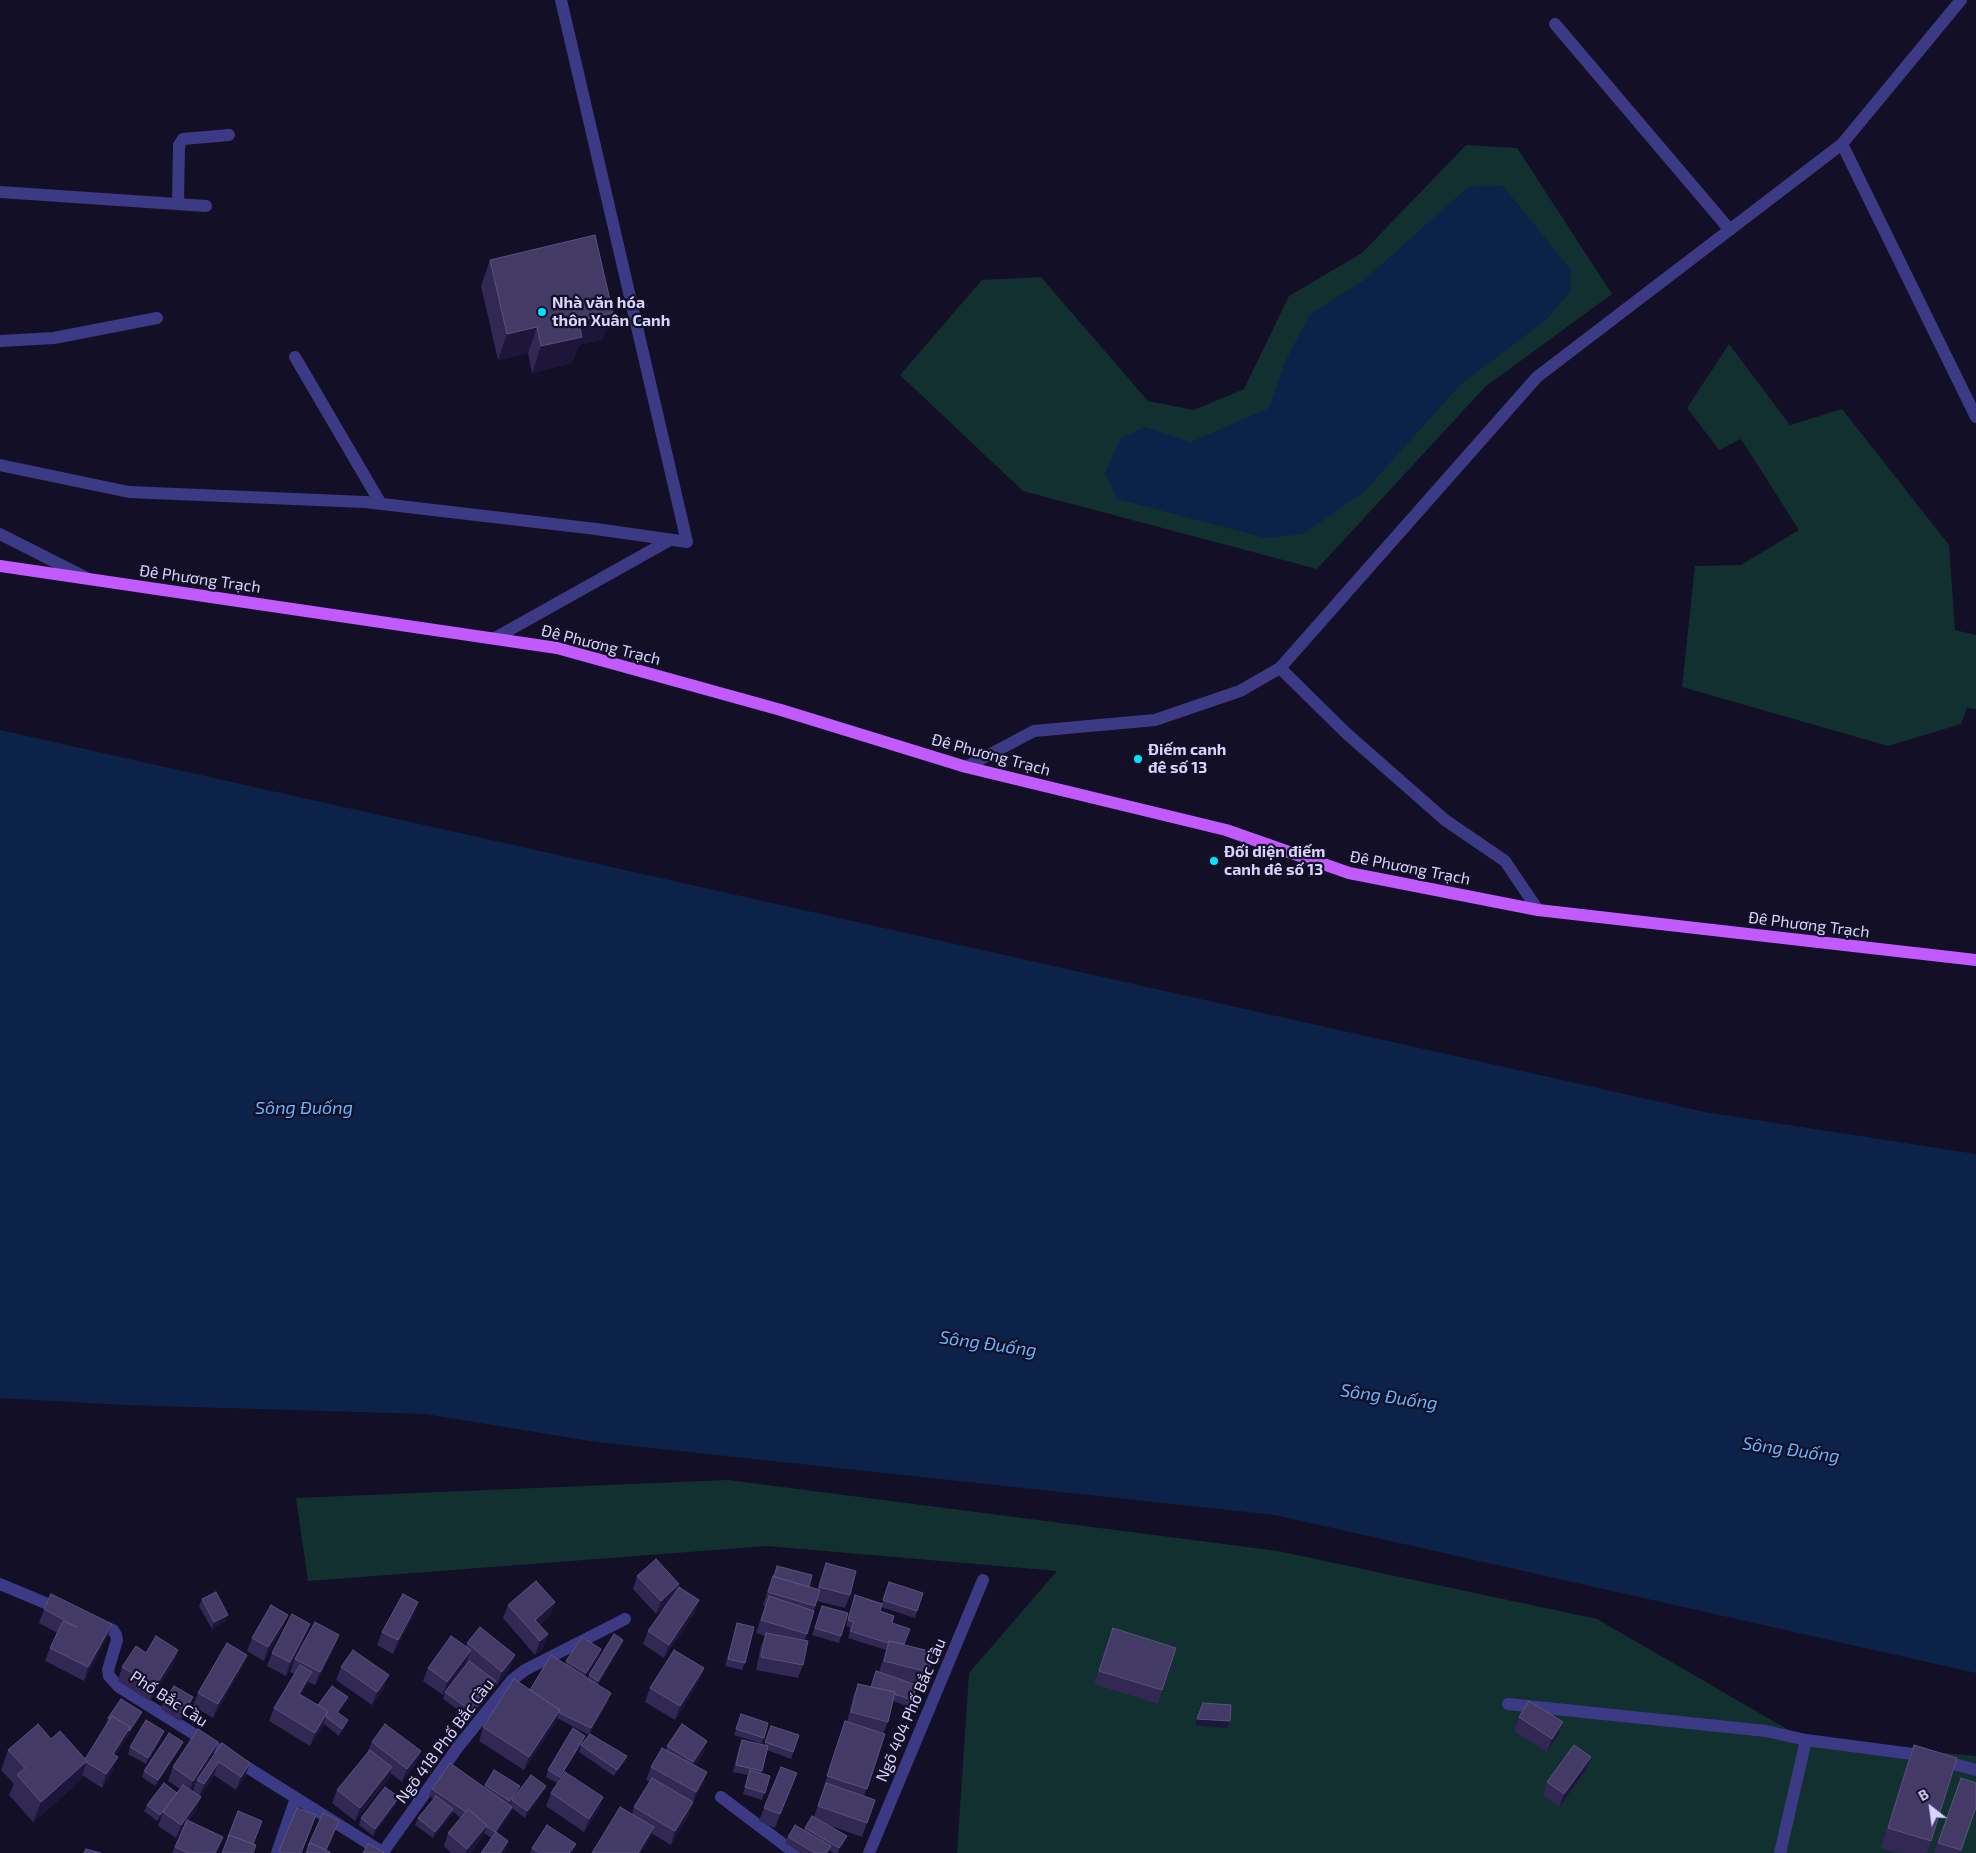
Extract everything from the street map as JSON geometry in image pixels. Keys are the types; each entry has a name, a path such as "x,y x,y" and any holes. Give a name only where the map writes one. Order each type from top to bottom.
{"main road":[{"name":"Đê Phương Trạch","path":"0,566 557,648 781,710 966,767 1226,830 1349,874 1538,910 1976,960"}],"street":[{"path":"0,464 130,492 381,504 596,529 688,542 561,0"},
{"path":"966,767 1034,731 1155,720 1240,691 1280,668 1537,376 1842,144 1961,0"},
{"path":"1555,24 1730,230"},
{"path":"178,204 179,145 183,139 229,135"},
{"path":"1842,144 1976,417"},
{"path":"0,192 206,206"},
{"path":"0,341 54,338 157,318"},
{"path":"295,356 381,504"},
{"path":"0,534 88,579"},
{"path":"495,638 670,540"},
{"path":"1280,668 1346,733 1445,820 1505,861 1538,910"},
{"name":"Ngõ 404 Phố Bắc Cầu","path":"869,1853 983,1580"},
{"name":"Phố Bắc Cầu","path":"0,1584 113,1630 117,1640 108,1670 109,1676 119,1687 383,1853"},
{"name":"Ngõ 418 Phố Bắc Cầu","path":"383,1853 458,1747 512,1680 525,1670 625,1619"},
{"path":"1508,1704 1728,1726 1806,1740 1920,1755 1976,1770"},
{"path":"1780,1853 1806,1740"},
{"path":"721,1797 795,1853"},
{"path":"277,1853 296,1798"}],"green space":[{"path":"1466,145 1517,148 1612,294 1485,387 1317,569 1023,491 900,375 982,280 1041,277 1148,401 1194,410 1244,389 1289,296 1362,253"},
{"path":"1729,344 1790,425 1842,409 1949,545 1955,630 1976,635 1976,709 1967,708 1961,724 1888,746 1682,687 1695,566 1741,565 1799,530 1741,439 1719,450 1687,408"},
{"path":"728,1480 1278,1551 1597,1619 1806,1740 1976,1756 1976,1853 957,1853 969,1673 1057,1571 767,1546 308,1581 296,1498"}],"water":[{"path":"1503,186 1571,270 1570,292 1546,320 1460,385 1365,491 1303,534 1266,538 1117,499 1105,473 1121,438 1145,427 1191,442 1269,408 1285,362 1310,314 1363,281 1468,187"},
{"name":"Sông Đuống","path":"0,730 1705,1112 1976,1154 1976,1673 1275,1515 596,1442 425,1414 125,1405 0,1398"}],"building":[{"name":"Nhà văn hóa thôn Xuân Canh","path":"595,235 613,313 578,321 582,337 541,346 537,327 507,334 490,260"},
{"path":"656,1559 679,1584 661,1601 637,1576"},
{"path":"826,1563 856,1571 850,1595 819,1587"},
{"path":"777,1566 812,1575 809,1587 774,1577"},
{"path":"773,1576 820,1590 815,1606 768,1592"},
{"path":"536,1581 555,1602 535,1620 548,1634 540,1641 508,1605"},
{"path":"889,1582 923,1593 917,1611 883,1600"},
{"path":"679,1587 699,1600 669,1645 648,1631"},
{"path":"216,1592 228,1615 214,1622 202,1599"},
{"path":"51,1594 112,1624 88,1667 50,1648 63,1621 77,1627 44,1609"},
{"path":"403,1594 418,1602 398,1640 382,1632"},
{"path":"855,1595 882,1604 880,1611 894,1616 892,1623 910,1629 904,1644 889,1641 888,1643 850,1631 854,1622 848,1620"},
{"path":"769,1596 814,1611 807,1634 761,1620"},
{"path":"271,1605 288,1615 268,1647 252,1638"},
{"path":"822,1606 848,1613 841,1636 815,1628"},
{"path":"292,1614 310,1624 290,1662 272,1653"},
{"path":"315,1622 339,1635 320,1672 295,1659"},
{"path":"737,1623 754,1627 745,1663 728,1659"},
{"path":"480,1627 515,1655 502,1672 467,1643"},
{"path":"1113,1628 1176,1648 1162,1690 1099,1671"},
{"path":"766,1633 808,1641 803,1665 761,1657"},
{"path":"614,1634 623,1640 598,1681 589,1675"},
{"path":"156,1636 178,1650 155,1687 122,1667 136,1646 146,1653"},
{"path":"451,1636 471,1650 447,1682 428,1668"},
{"path":"582,1637 601,1649 586,1673 566,1661"},
{"path":"889,1641 933,1652 928,1672 884,1661"},
{"path":"227,1643 247,1655 218,1704 198,1693"},
{"path":"353,1650 389,1675 377,1692 341,1667"},
{"path":"674,1650 704,1668 680,1706 650,1688"},
{"path":"551,1655 611,1693 591,1728 562,1714 559,1712 560,1710 530,1690"},
{"path":"469,1661 496,1681 473,1712 445,1692"},
{"path":"300,1665 312,1672 299,1694 328,1711 315,1733 274,1708"},
{"path":"876,1671 917,1685 912,1700 894,1694 895,1692 871,1687"},
{"path":"514,1679 560,1710 529,1757 483,1727"},
{"path":"858,1684 895,1692 888,1722 851,1712"},
{"path":"174,1686 193,1697 183,1714 163,1703"},
{"path":"332,1686 348,1697 337,1712 348,1720 342,1729 326,1717 328,1711 318,1705"},
{"path":"121,1699 142,1712 129,1731 130,1727 112,1716 110,1719 108,1718"},
{"path":"1529,1701 1563,1722 1552,1739 1519,1717"},
{"path":"1203,1703 1231,1705 1230,1721 1197,1719"},
{"path":"741,1714 768,1723 764,1738 736,1729"},
{"path":"112,1716 130,1727 113,1754 118,1757 106,1774 86,1762 85,1759"},
{"path":"146,1720 164,1731 148,1758 130,1747"},
{"path":"845,1721 885,1734 867,1789 827,1776"},
{"path":"38,1724 51,1739 60,1731 87,1761 41,1802 17,1775 25,1768 8,1750"},
{"path":"385,1724 421,1751 407,1769 372,1742"},
{"path":"682,1724 707,1741 693,1762 667,1746"},
{"path":"771,1726 799,1735 793,1752 765,1742"},
{"path":"573,1728 585,1736 560,1777 548,1770"},
{"path":"198,1729 218,1742 193,1781 173,1767"},
{"path":"169,1733 183,1742 158,1780 144,1771"},
{"path":"590,1734 627,1756 617,1770 581,1745"},
{"path":"742,1740 768,1746 762,1771 736,1765"},
{"path":"222,1743 250,1763 241,1777 219,1762 204,1784 197,1780"},
{"path":"1574,1745 1591,1757 1564,1794 1547,1782"},
{"path":"1914,1745 1957,1758 1931,1841 1888,1828"},
{"path":"662,1748 707,1772 696,1792 651,1767"},
{"path":"370,1750 392,1767 360,1808 337,1790"},
{"path":"450,1763 512,1807 495,1832 468,1809 466,1812 432,1789"},
{"path":"781,1767 797,1773 780,1814 764,1808"},
{"path":"494,1770 520,1786 510,1801 485,1785"},
{"path":"750,1770 770,1776 765,1793 745,1787"},
{"path":"565,1772 603,1797 589,1819 551,1793"},
{"path":"531,1775 546,1786 527,1811 512,1800"},
{"path":"652,1778 693,1802 675,1831 634,1807"},
{"path":"1961,1778 1976,1783 1976,1807 1961,1850 1938,1843"},
{"path":"164,1783 177,1793 160,1815 147,1805"},
{"path":"826,1783 875,1800 867,1823 818,1806"},
{"path":"183,1785 201,1797 181,1825 163,1812"},
{"path":"385,1787 399,1797 375,1829 361,1818"},
{"path":"436,1796 453,1809 435,1832 418,1818"},
{"path":"620,1807 654,1827 638,1853 592,1853"},
{"path":"297,1808 316,1815 301,1853 283,1853 279,1851"},
{"path":"468,1809 487,1825 467,1849 448,1833"},
{"path":"238,1811 262,1821 253,1844 229,1835 228,1837"},
{"path":"323,1813 339,1821 326,1850 310,1843 308,1846"},
{"path":"812,1816 847,1836 839,1848 805,1828"},
{"path":"187,1820 223,1837 215,1853 188,1853 175,1847"},
{"path":"547,1825 576,1844 569,1853 540,1853 532,1848"},
{"path":"795,1825 831,1846 826,1853 815,1853 788,1837"},
{"path":"496,1832 508,1841 500,1853 481,1853"},
{"path":"229,1835 256,1845 253,1853 222,1853"},
{"path":"310,1843 330,1852 330,1853 306,1853"},
{"path":"368,1844 384,1852 363,1853"},
{"path":"86,1849 101,1853 84,1853"}],"place":[{"name":"Nhà văn hóa thôn Xuân Canh","path":"542,312"},
{"name":"Điếm canh đê số 13","path":"1138,759"},
{"name":"Đối diện điếm canh đê số 13","path":"1214,861"}]}
